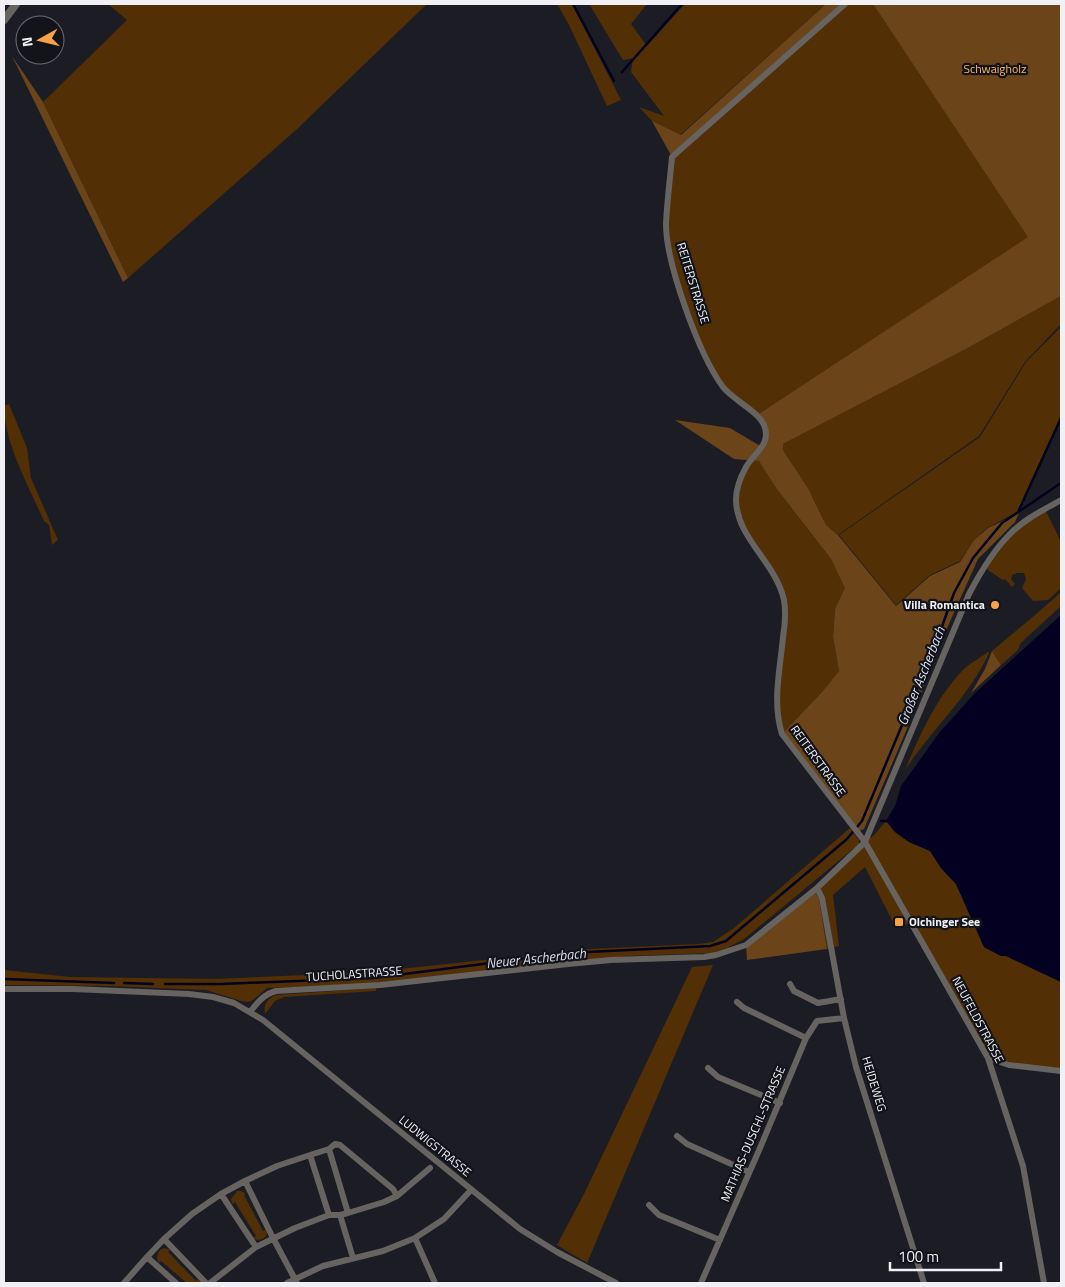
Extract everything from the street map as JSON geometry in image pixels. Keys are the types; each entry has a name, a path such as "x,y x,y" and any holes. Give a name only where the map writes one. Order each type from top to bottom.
{"street":[{"path":"4,20 16,4"},
{"name":"REITERSTRASSE","path":"845,4 672,157 666,225 669,252 688,317 712,369 723,388 735,400 757,415 764,424 765,442 746,467 736,498 738,517 746,534 780,585 784,602 785,622 776,704 778,723 782,734 865,842"},
{"path":"865,842 969,594 985,564 1009,535 1035,515 1061,500"},
{"name":"TUCHOLASTRASSE","path":"250,1012 270,992 282,990 380,985 585,962 694,958 716,955 746,945 817,888 865,842"},
{"name":"NEUFELDSTRASSE","path":"865,842 988,1058 1023,1166 1044,1283"},
{"name":"HEIDEWEG","path":"817,888 822,898 844,1018 856,1067 924,1283"},
{"path":"790,984 794,991 818,1003 841,999"},
{"path":"4,989 73,988 189,994 213,997 234,1003 250,1012"},
{"path":"737,1002 744,1008 806,1038"},
{"name":"LUDWIGSTRASSE","path":"250,1012 270,1026 520,1229 602,1280 616,1283"},
{"name":"MATHIAS-DUSCHL-STRASSE","path":"701,1283 806,1038 817,1021 844,1018"},
{"path":"988,1058 1017,1066 1061,1071"},
{"path":"708,1068 718,1077 780,1102"},
{"path":"677,1136 687,1144 749,1172"},
{"path":"124,1283 164,1239 192,1214 221,1194 270,1169 329,1149 335,1144 340,1144 394,1189 396,1196"},
{"path":"329,1149 348,1213"},
{"path":"310,1155 329,1215"},
{"path":"164,1239 208,1283 256,1247 273,1238 329,1215 340,1215 384,1202 396,1196 430,1168"},
{"path":"245,1181 296,1281"},
{"path":"287,1283 296,1281 323,1266 383,1251 415,1238 444,1219 471,1190"},
{"path":"221,1194 256,1247"},
{"path":"649,1205 659,1215 720,1240"},
{"path":"340,1215 353,1258"},
{"path":"415,1238 435,1283"},
{"path":"147,1257 176,1283"}],"shaded area":[{"path":"108,4 427,4 297,129 128,278 43,102 127,20"},
{"path":"557,4 572,4 621,100 607,106 569,25"},
{"path":"589,4 647,4 631,24 647,46 685,4 826,4 680,135 653,122 639,107 664,116 631,72 633,58 623,60"},
{"path":"845,4 873,4 1029,237 757,415 723,387 688,317 669,252 666,225 672,157"},
{"path":"1061,296 1061,324 1025,362 979,436 838,535 826,525 808,488 783,450 783,444 966,349"},
{"path":"1061,327 1061,418 1017,512 987,528 974,540 960,561 930,575 896,605 839,535 980,437 1026,362"},
{"path":"9,404 27,448 31,478 58,540 52,545 49,525 44,521 25,479 8,434 4,406"},
{"path":"752,460 759,460 776,488 831,559 846,588 835,609 833,637 839,671 782,734 776,705 785,622 780,585 747,534 739,515 739,484"},
{"path":"1045,509 1061,542 1061,588 1048,600 1033,601 1022,588 1026,579 1024,573 1012,575 1011,579 1015,584 1012,587 1005,579 1003,580 988,570 985,564 1009,535"},
{"path":"1061,592 1061,606 1025,639 1020,644 1018,650 1001,665 992,651"},
{"path":"988,652 981,669 971,684 905,770 923,730 953,681 963,670"},
{"path":"886,821 895,832 909,842 930,851 941,868 956,884 984,947 1061,982 1061,1071 988,1058 910,924 895,926 865,867 833,895 839,946 827,949 819,899 814,890 874,835"},
{"path":"850,828 859,840 859,844 744,939 713,953 630,956 353,985 267,988 248,1002 206,990 108,986 4,985 4,970 70,977 217,979 372,972 588,949 713,942 734,928"},
{"path":"713,965 587,1263 557,1245 584,1194 692,967"},
{"path":"376,988 376,991 284,997 275,1001 265,1014 266,1003 276,995"},
{"path":"237,1191 246,1194 244,1195 263,1231 266,1230 267,1234 263,1239 253,1238 256,1236 235,1202 232,1204 231,1199"},
{"path":"164,1248 170,1250 168,1252 196,1281 198,1279 201,1283 187,1283 161,1261 159,1263 157,1260 158,1255 160,1250"}],"green space":[{"path":"826,4 845,4 672,157 652,121 681,135"},
{"name":"Schwaigholz","path":"873,4 1061,4 1061,296 966,349 783,444 783,450 808,488 826,525 838,535 896,606 930,576 960,562 974,540 988,528 1019,513 1015,522 978,559 948,626 864,829 857,832 782,734 839,671 833,637 835,609 845,588 831,559 776,488 759,461 734,459 675,420 730,428 762,447 766,435 757,415 1028,237"},
{"path":"16,65 43,102 128,278 123,282"},
{"path":"992,651 1001,665 971,693 985,669"},
{"path":"814,890 819,899 827,949 747,960 746,945"}],"water":[{"name":"Olchinger See","path":"1061,615 1061,982 984,947 956,884 941,868 930,851 909,842 895,832 886,821 895,806 901,786 939,733 974,694"}],"waterway":[{"path":"573,4 614,81"},
{"path":"622,72 682,4"},
{"path":"1019,510 1061,418"},
{"name":"Neuer Ascherbach","path":"165,984 221,984 373,978 568,953 710,946 726,941 847,839 862,821 935,646 954,593 973,558 1002,523 1061,483"},
{"path":"881,821 886,821"},
{"name":"Neuer Ascherbach","path":"4,979 114,983"},
{"name":"Neuer Ascherbach","path":"124,983 153,984"}],"place":[{"name":"Villa Romantica","path":"995,605"},
{"name":"Olchinger See","path":"899,922"}],"water label":[{"name":"Großer Ascherbach","path":"921,676"}]}
